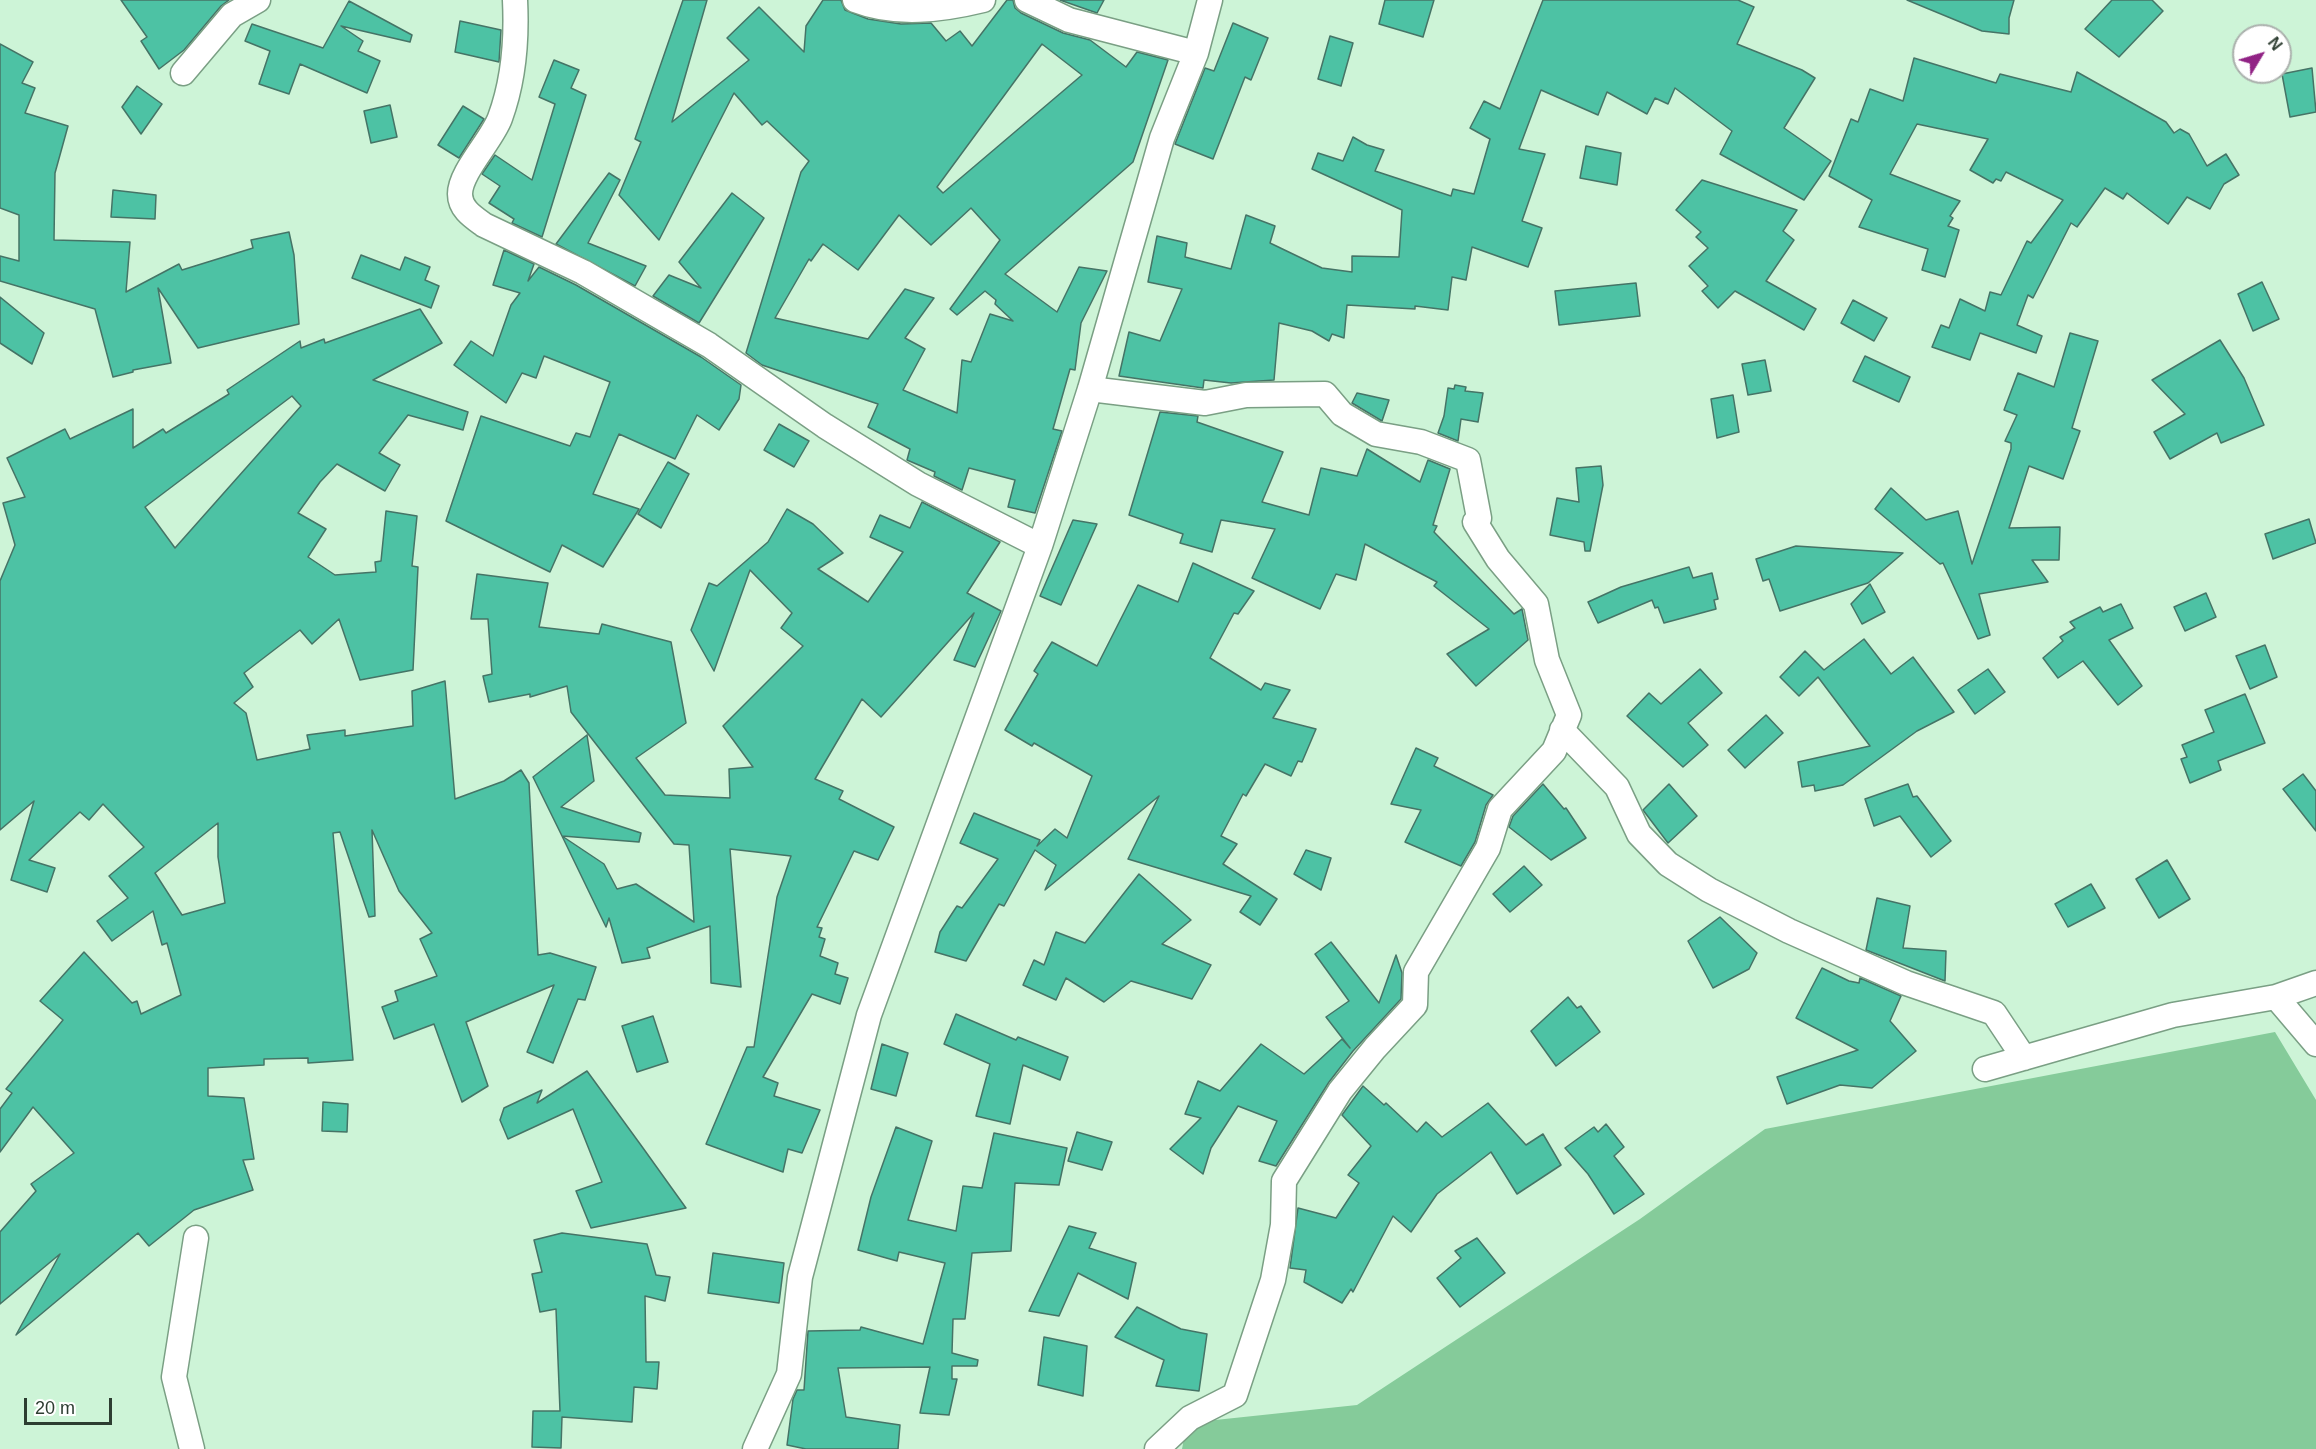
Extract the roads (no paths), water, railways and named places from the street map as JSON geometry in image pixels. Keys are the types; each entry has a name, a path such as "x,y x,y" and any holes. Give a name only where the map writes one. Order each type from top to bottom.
{"street":[{"path":"183,73 231,15 258,0"},
{"path":"515,0 517,35 512,72 500,118 463,180 460,192 461,204 471,215 484,225 583,272 699,339 825,426 918,484 1040,546"},
{"path":"855,0 894,9 949,9 983,0"},
{"path":"1027,0 1069,20 1196,53"},
{"path":"755,1449 789,1374 800,1277 869,1015 1040,546 1090,389 1161,138 1196,53 1210,0"},
{"path":"1090,389 1205,403 1246,395 1325,394 1342,414 1377,434 1421,442 1468,460 1479,518 1475,522 1498,559 1536,604 1547,660 1569,715 1554,751 1500,809 1488,848 1416,972 1415,1005 1375,1047 1340,1091 1284,1180 1283,1225 1273,1280 1235,1395 1190,1418 1157,1449"},
{"path":"1562,730 1617,787 1639,834 1668,864 1709,890 1789,931 1906,983 1994,1013 2024,1058"},
{"path":"1985,1069 2173,1015 2276,997 2316,983"},
{"path":"2276,997 2316,1044"},
{"path":"192,1449 174,1377 196,1238"}]}
